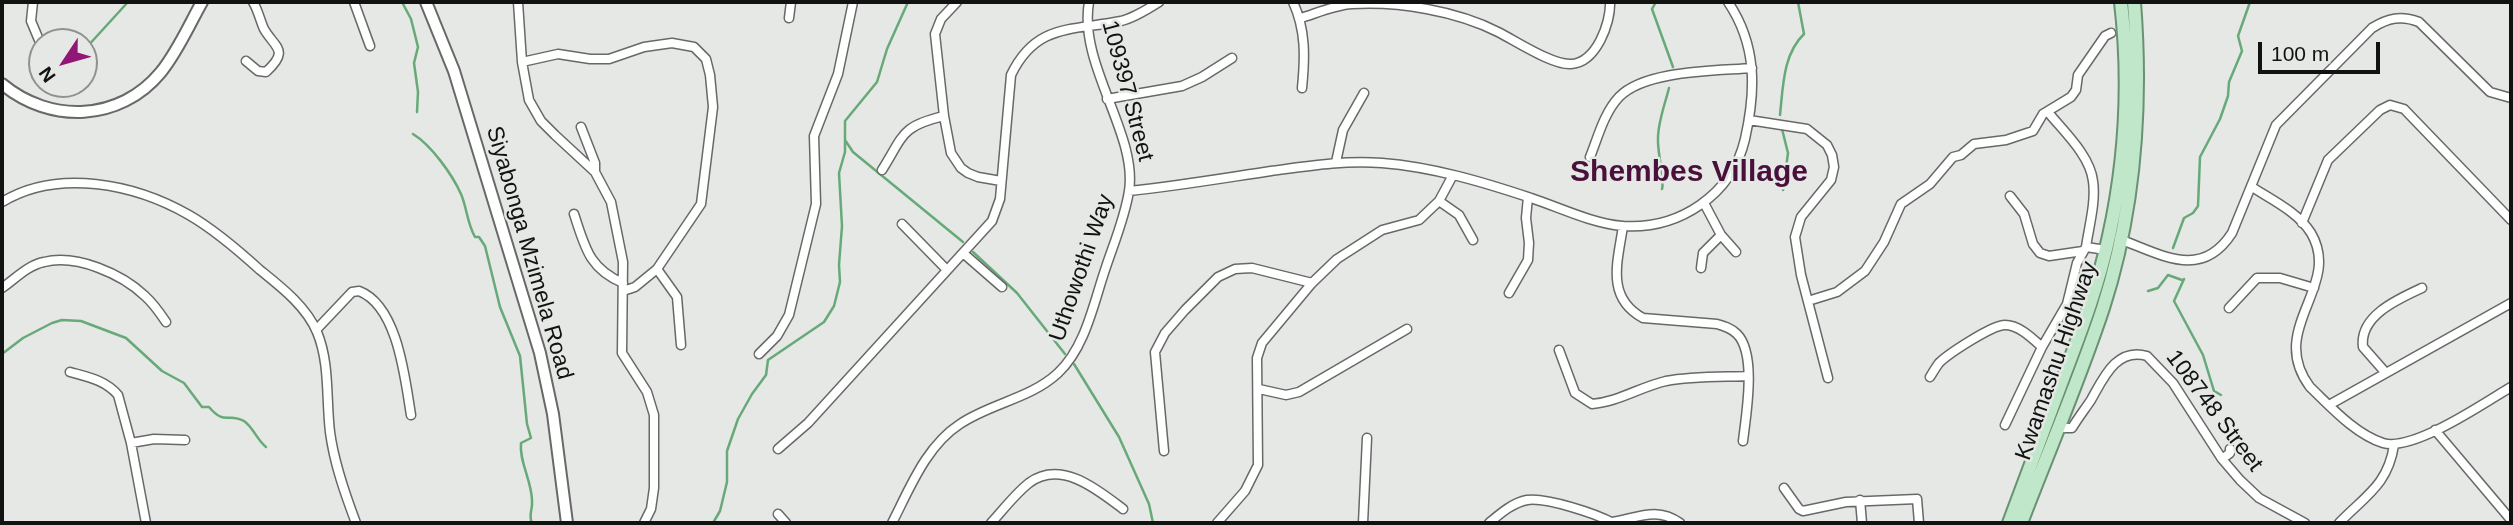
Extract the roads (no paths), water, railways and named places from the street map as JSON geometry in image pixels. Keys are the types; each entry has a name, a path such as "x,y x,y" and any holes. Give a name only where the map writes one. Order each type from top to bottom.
{"main road":[{"name":"Kwamashu Highway","path":"2009,523 2090,306 2106,250 2115,237 2126,90 2122,2"},
{"name":"Kwamashu Highway","path":"2021,523 2103,308 2115,237 2130,186 2137,125 2138,67 2134,2"}],"street":[{"path":"33,2 31,21 34,28"},
{"path":"2,84 36,105 65,113 91,111 118,103 139,92 162,71 202,2"},
{"path":"246,61 258,71 266,72 278,56 279,46 265,30 253,2"},
{"path":"354,2 370,46"},
{"name":"Siyabonga Mzimela Road","path":"426,2 454,71 540,353 553,414 567,523"},
{"path":"518,2 522,62 529,100 541,121 595,172 611,202 622,262 622,353 647,392 654,415 654,488 651,509 644,523"},
{"path":"789,18 791,2"},
{"path":"759,354 778,336 789,315 816,204 814,136 838,74 853,2"},
{"path":"957,2 940,19 935,34 951,153 961,168 978,177 1001,181"},
{"name":"109397 Street","path":"1089,2 1086,26 1124,147 1130,176 1129,191"},
{"path":"778,449 808,423 992,221 1000,199 1010,83 1020,57 1038,40 1066,30 1124,21 1159,2"},
{"path":"1293,2 1301,19 1305,59 1302,88"},
{"path":"1301,19 1351,4 1404,6 1475,22 1570,65 1582,61 1602,39 1607,24 1609,2"},
{"path":"1129,191 1336,162 1381,163 1453,175 1606,223 1623,226 1667,222 1703,203 1723,184 1735,168 1743,150 1749,120 1752,68 1749,44 1728,2"},
{"path":"2115,237 2188,262 2213,254 2232,233 2271,136 2281,118 2372,29 2390,18 2409,18 2419,22 2479,83 2490,92 2511,98"},
{"path":"1808,301 1837,292 1854,281 1872,262 1901,204 1930,184 1954,157 1961,155 1973,144 2006,139 2033,131 2048,112 2071,97 2076,90 2078,75 2105,36 2111,33"},
{"path":"522,62 558,54 609,59 667,43 694,47 706,59 713,107 704,197 698,212 657,269 635,287 623,287 602,273 587,252 575,214"},
{"path":"1107,99 1182,86 1232,58"},
{"path":"1590,157 1614,104 1626,91 1638,85 1679,75 1752,68"},
{"path":"1336,162 1347,121 1364,93"},
{"path":"2302,223 2329,160 2380,110 2390,105 2404,109 2511,220"},
{"path":"2005,425 2042,347 2067,304 2077,263 2085,249 2093,194 2091,173 2081,155 2048,112"},
{"path":"882,170 910,127 944,116"},
{"path":"1749,120 1807,129 1827,145 1832,155 1835,167 1831,180 1801,217 1797,228 1798,260 1828,378"},
{"path":"581,127 595,163 595,172"},
{"path":"1217,523 1245,491 1258,465 1257,358 1262,343 1337,259 1382,230 1419,220 1439,201 1453,175"},
{"path":"2,202 42,188 86,183 116,187 188,214 226,240 289,295 304,310 316,330 324,358 334,453 356,523"},
{"path":"2252,187 2292,213 2316,245 2319,263 2314,288 2300,321 2295,355 2303,378 2329,405 2363,433 2394,445 2413,441 2510,389"},
{"name":"Uthowothi Way","path":"891,523 925,461 947,434 979,414 1028,393 1057,374 1070,358 1084,331 1116,239 1129,191"},
{"path":"2010,195 2024,214 2033,244 2040,253 2049,256 2085,249 2106,250"},
{"path":"1509,293 1528,260 1528,197"},
{"path":"1439,201 1459,215 1473,240"},
{"path":"1703,203 1721,235 1736,252"},
{"path":"902,224 947,270"},
{"path":"1623,226 1617,284 1625,305 1643,318 1708,323 1728,328 1737,334 1743,344 1748,376 1743,441"},
{"path":"1701,268 1703,253 1721,235"},
{"path":"963,253 1002,287"},
{"path":"2,288 28,269 43,262 87,263 130,285 145,296 166,322"},
{"path":"1164,452 1155,352 1165,333 1185,310 1218,277 1234,269 1252,268 1312,284"},
{"path":"657,269 677,297 681,345"},
{"path":"2230,308 2257,278 2280,278 2314,288"},
{"path":"2385,373 2363,348 2366,327 2385,309 2421,288"},
{"path":"316,330 352,292 359,291 373,299 381,309 400,351 411,415"},
{"path":"2329,405 2511,303"},
{"path":"1930,377 1940,362 1964,345 2001,326 2025,332 2042,347"},
{"path":"1259,389 1286,395 1299,392 1407,330"},
{"path":"1559,350 1575,393 1592,404 1619,398 1663,382 1748,376"},
{"name":"108748 Street","path":"2057,428 2072,428 2110,368 2125,356 2142,354 2154,361 2173,383 2222,459 2259,498 2305,523"},
{"path":"70,372 95,379 112,389 121,403 146,523"},
{"path":"2435,430 2511,520"},
{"path":"1363,523 1367,438"},
{"path":"131,443 154,439 185,440"},
{"path":"2339,523 2382,480 2392,461 2394,445"},
{"path":"2222,459 2230,453 2230,449"},
{"path":"991,523 1015,496 1038,478 1062,474 1087,484 1123,509"},
{"path":"1784,488 1803,511 1860,500 1915,498 1919,503 1919,523"},
{"path":"1489,523 1517,503 1531,499 1563,506 1613,523 1657,513 1679,523"},
{"path":"1860,500 1862,523"},
{"path":"778,514 786,523"}],"waterway":[{"path":"98,35 128,2"},
{"path":"402,2 411,19 418,47 414,63 418,92 417,112"},
{"path":"713,523 720,511 727,482 727,451 738,419 766,375 768,360 824,322 834,306 840,282 842,226 839,173 845,152 845,121 877,82 887,49 908,2"},
{"path":"1656,2 1652,9 1673,67"},
{"path":"1780,115 1788,61 1804,34 1798,2"},
{"path":"2173,248 2184,218 2198,206 2200,157 2220,119 2228,96 2229,82 2242,51 2238,36 2250,2"},
{"path":"1662,189 1658,132 1669,88"},
{"path":"1782,129 1788,153 1783,190"},
{"path":"413,134 427,145 440,161 461,194 472,232 485,246 500,307 520,356 527,424 531,438 521,443 521,450 531,494 532,523"},
{"path":"845,140 853,152 963,242"},
{"path":"973,252 1017,293 1065,354"},
{"path":"2148,291 2158,288 2168,275 2182,280"},
{"path":"2184,279 2174,301 2203,355 2214,391 2221,395"},
{"path":"2,354 23,338 52,323 62,320 81,321 126,338 162,371 184,383 202,407 209,407 219,416 244,421 266,447"},
{"path":"1074,364 1119,437 1149,504 1153,523"}],"district":[{"name":"Shembes Village","path":"1689,173"}]}
